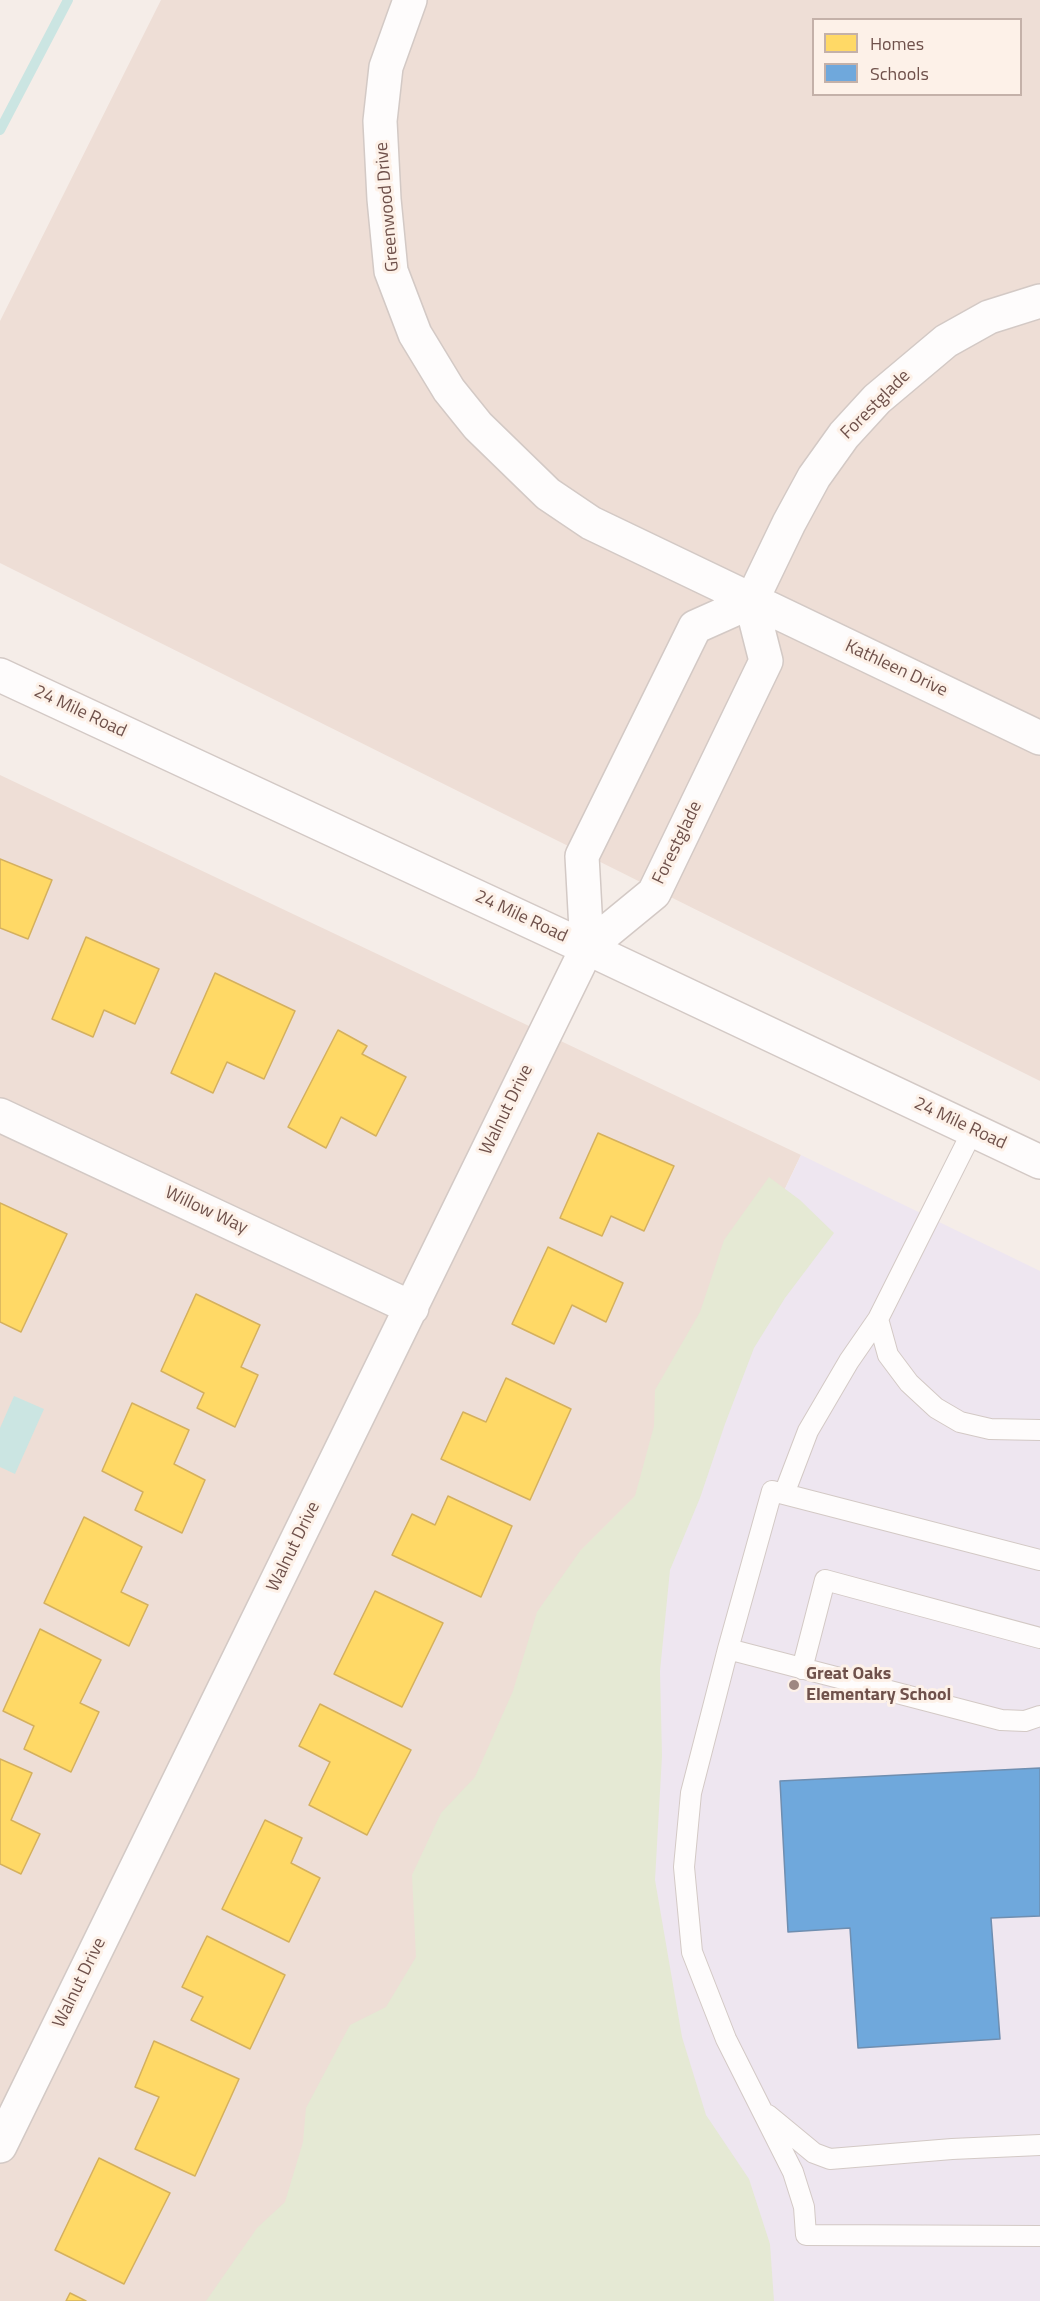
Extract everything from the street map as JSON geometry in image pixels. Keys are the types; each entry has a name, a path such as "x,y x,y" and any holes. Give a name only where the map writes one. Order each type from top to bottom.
{"street":[{"name":"Greenwood Drive","path":"410,0 386,67 380,121 391,271 415,334 449,390 478,426 548,494 591,523 752,602"},
{"name":"Forestglade","path":"587,948 654,893 766,661 752,602 789,523 814,477 844,435 877,399 946,341 989,317 1040,301"},
{"name":"Kathleen Drive","path":"752,602 1040,738"},
{"path":"587,948 582,856 695,627 752,602"},
{"name":"24 Mile Road","path":"0,675 1040,1162"},
{"name":"Walnut Drive","path":"0,2146 587,948"},
{"name":"Willow Way","path":"0,1115 412,1308"}],"lane":[{"path":"784,1494 799,1452 813,1423 849,1361 878,1320 973,1130"},
{"path":"878,1320 888,1355 909,1383 936,1408 970,1425 990,1429 1040,1430"},
{"path":"1040,1560 772,1491 691,1793 684,1867 692,1952 726,2039 793,2172 804,2207 806,2235 1040,2236"},
{"path":"802,1669 825,1580 1040,1638"},
{"path":"728,1649 1001,1720 1025,1720 1040,1716"},
{"path":"760,2108 796,2140 814,2153 830,2159 952,2149 1040,2145"}],"shaded area":[{"path":"161,0 1040,0 1040,1081 0,563 0,321"},
{"path":"0,775 801,1155 350,2100 250,2301 0,2301"},
{"name":"Great Oaks Elementary School","path":"801,1155 1040,1271 1040,2301 748,2301 350,2100"}],"green space":[{"path":"769,1177 800,1200 834,1233 785,1298 754,1348 700,1498 670,1570 660,1671 662,1756 655,1880 682,2037 706,2115 749,2179 770,2244 774,2301 206,2301 257,2228 285,2202 303,2142 306,2108 350,2025 386,2007 416,1957 412,1875 441,1813 475,1777 513,1691 537,1612 580,1551 635,1496 654,1426 655,1390 700,1312 724,1240"}],"water":[{"path":"14,1396 44,1409 15,1474 0,1467 0,1428"}],"building: Homes":[{"path":"0,859 52,880 28,939 0,928"},
{"path":"86,937 159,969 135,1024 104,1010 93,1037 52,1019"},
{"path":"215,973 295,1011 264,1079 227,1062 213,1093 171,1073"},
{"path":"338,1030 367,1046 362,1054 406,1077 376,1136 341,1117 326,1148 288,1127"},
{"path":"598,1133 674,1166 644,1231 611,1216 602,1236 560,1218"},
{"path":"0,1203 67,1234 21,1332 0,1322"},
{"path":"548,1247 623,1283 606,1322 572,1305 554,1344 512,1324"},
{"path":"196,1294 260,1325 241,1367 258,1375 235,1427 197,1408 204,1393 161,1371"},
{"path":"506,1378 571,1409 530,1500 441,1459 463,1412 486,1422"},
{"path":"132,1403 189,1430 174,1464 205,1480 182,1533 135,1510 143,1492 102,1471"},
{"path":"448,1496 512,1526 481,1597 392,1555 412,1514 435,1525"},
{"path":"84,1517 142,1547 121,1592 148,1605 129,1646 44,1603"},
{"path":"375,1591 443,1623 402,1707 334,1674"},
{"path":"40,1629 101,1660 80,1703 99,1712 71,1772 24,1749 34,1726 3,1711"},
{"path":"320,1704 411,1750 367,1835 309,1805 330,1762 299,1746"},
{"path":"0,1759 32,1773 11,1820 40,1834 21,1874 0,1864"},
{"path":"265,1820 302,1838 291,1863 320,1878 289,1942 222,1909"},
{"path":"207,1936 285,1975 250,2049 191,2020 203,1997 182,1987"},
{"path":"154,2041 239,2079 195,2176 135,2149 159,2097 135,2087"},
{"path":"99,2158 170,2193 124,2284 55,2250"},
{"path":"70,2293 86,2301 66,2301"}],"building: Schools":[{"path":"1040,1768 1040,1916 991,1918 1000,2039 858,2048 850,1928 788,1932 780,1781"}],"waterway":[{"path":"0,130 68,0"}],"place":[{"name":"Great Oaks Elementary School","path":"794,1685"}]}
